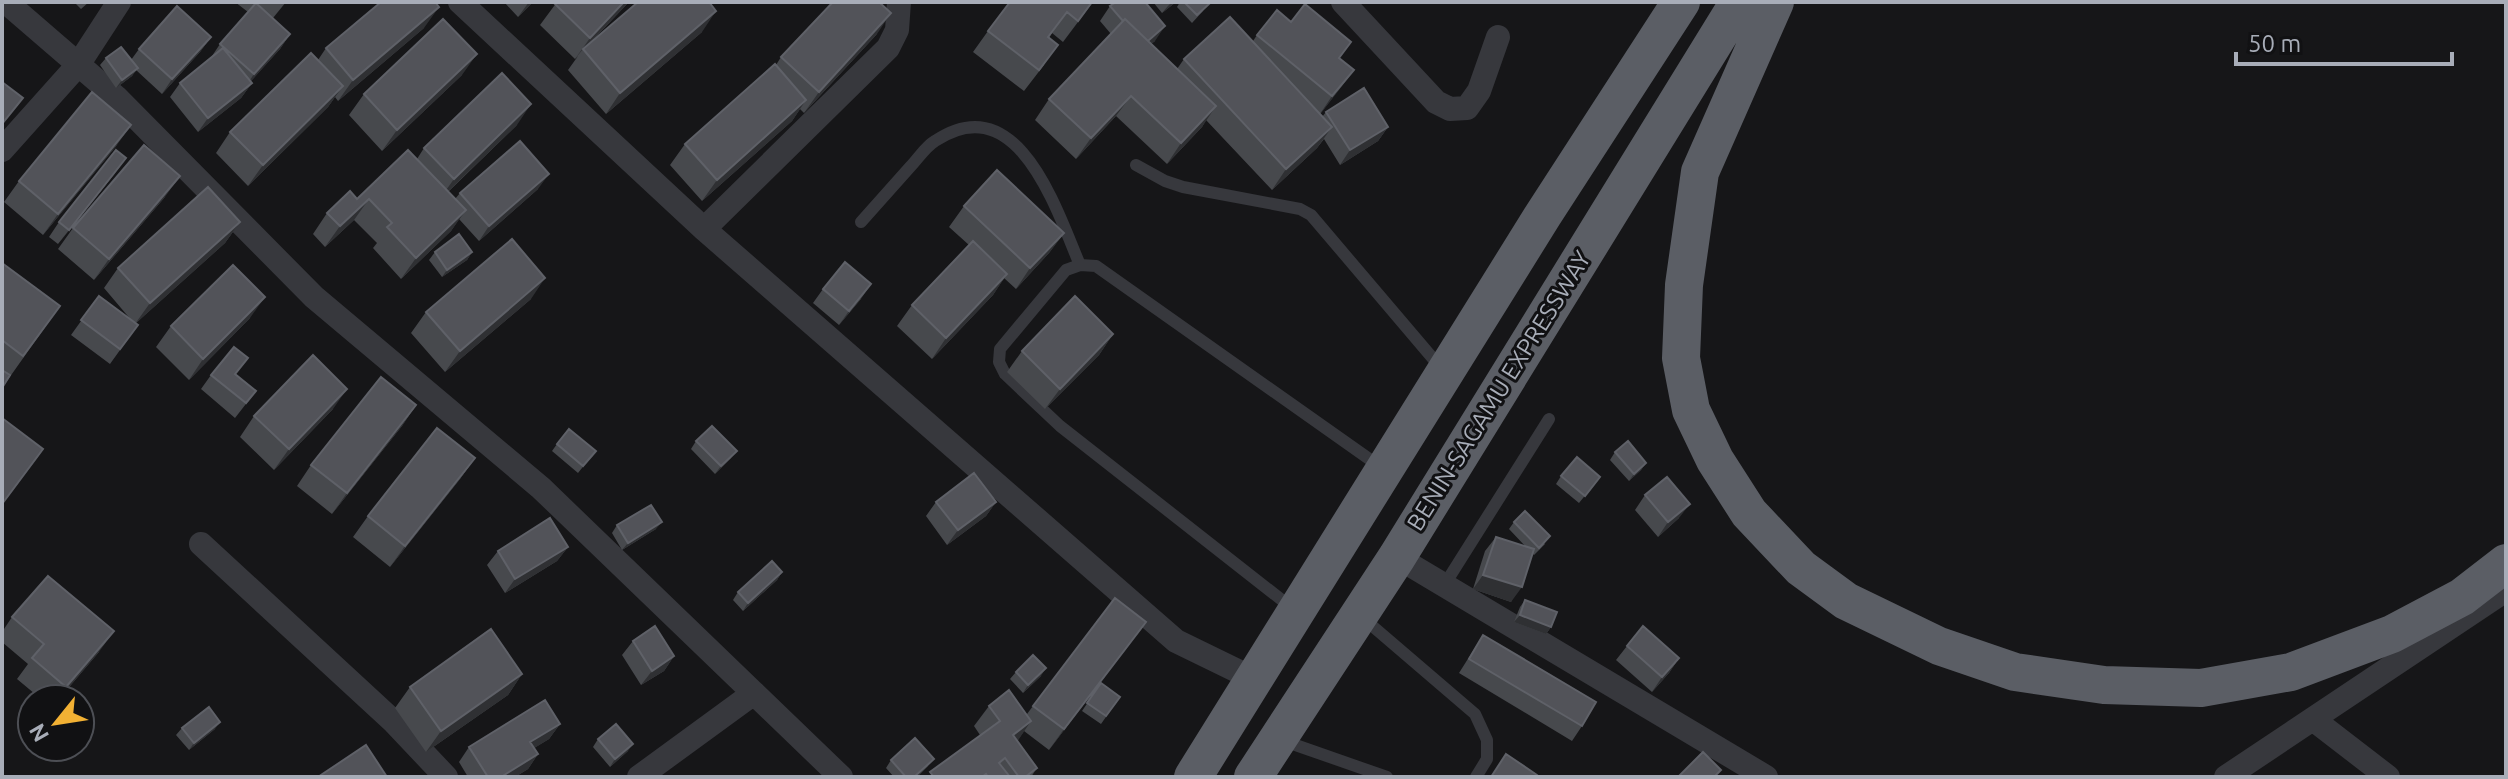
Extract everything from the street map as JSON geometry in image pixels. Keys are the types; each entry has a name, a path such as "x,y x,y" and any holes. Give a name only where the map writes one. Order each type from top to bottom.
{"highway":[{"path":"1193,777 1681,2"},
{"name":"BENIN-SAGAMU EXPRESSWAY","path":"1253,777 1397,557 1739,2"},
{"path":"1775,2 1700,172 1684,285 1681,358 1691,410 1715,460 1749,513 1801,568 1860,608 1939,646 2015,672 2104,685 2201,688 2291,672 2392,634 2462,597 2506,563"}],"street":[{"path":"6,2 116,97 314,297 541,488 841,777"},
{"path":"2,150 78,65 119,2"},
{"path":"460,2 704,229 1176,641 1254,679"},
{"path":"704,229 888,48 897,30 899,2"},
{"path":"1343,2 1436,102 1450,109 1467,108 1479,91 1498,37"},
{"path":"201,544 394,722 446,777"},
{"path":"1397,557 1766,777"},
{"path":"2226,777 2506,590"},
{"path":"639,777 754,693"},
{"path":"2314,720 2388,777"}],"lane":[{"path":"861,222 933,142 959,128 981,126 1005,137 1026,156 1042,177 1080,265"},
{"path":"1136,165 1183,187 1300,209 1311,215 1445,373"},
{"path":"1296,612 1060,426 1005,374 999,362 1000,349 1066,270 1080,265 1096,266 1384,470"},
{"path":"1445,584 1549,419"},
{"path":"1359,614 1475,714 1487,740 1487,759 1476,777"},
{"path":"1277,739 1387,777"}],"building":[{"path":"381,2 435,2 439,7 353,80 326,48"},
{"path":"624,2 590,38 555,4"},
{"path":"638,2 709,2 716,11 620,93 583,49"},
{"path":"833,2 879,2 891,13 819,92 781,57"},
{"path":"1010,2 1092,2 1078,21 1067,12 1048,37 1058,45 1039,70 988,31"},
{"path":"1116,2 1145,2 1165,26 1148,41 1110,6"},
{"path":"1184,2 1207,2 1209,4 1197,15"},
{"path":"256,3 290,34 254,74 220,44"},
{"path":"1305,4 1351,42 1339,58 1354,70 1332,96 1257,35 1277,10 1291,22"},
{"path":"177,6 211,37 172,79 139,49"},
{"path":"1230,17 1332,127 1286,169 1184,59"},
{"path":"443,19 477,54 397,130 364,94"},
{"path":"1125,19 1216,106 1181,143 1131,96 1091,138 1049,99"},
{"path":"121,47 138,68 122,80 106,58"},
{"path":"223,48 252,83 208,118 180,83"},
{"path":"311,53 343,86 263,165 230,132"},
{"path":"775,64 806,100 717,180 685,144"},
{"path":"502,73 531,104 454,179 424,148"},
{"path":"2,82 23,98 2,124"},
{"path":"1364,88 1388,127 1350,150 1326,112"},
{"path":"92,92 131,125 58,214 19,181"},
{"path":"520,141 549,174 489,226 460,193"},
{"path":"144,145 180,176 109,259 73,228"},
{"path":"116,150 126,158 69,230 59,222"},
{"path":"408,150 466,210 416,258 387,227 392,223 369,199 340,226 327,213 350,191 357,199"},
{"path":"997,170 1064,233 1030,268 964,206"},
{"path":"208,187 240,222 150,303 118,268"},
{"path":"459,234 472,252 447,270 435,252"},
{"path":"512,239 545,278 460,351 426,312"},
{"path":"973,241 1007,274 946,338 912,305"},
{"path":"845,262 871,284 849,311 823,289"},
{"path":"2,263 60,306 23,356 2,340"},
{"path":"233,265 265,297 203,359 171,326"},
{"path":"99,296 138,325 120,349 81,320"},
{"path":"1075,296 1113,334 1060,389 1022,351"},
{"path":"234,347 248,358 235,374 256,391 246,403 211,375"},
{"path":"313,355 347,389 289,449 254,416"},
{"path":"2,370 10,375 2,388"},
{"path":"381,377 416,405 347,493 311,465"},
{"path":"2,418 43,449 2,504"},
{"path":"712,426 737,451 721,466 696,441"},
{"path":"437,428 475,458 405,546 368,516"},
{"path":"569,429 596,451 583,466 557,444"},
{"path":"1628,441 1646,463 1634,474 1615,452"},
{"path":"1577,457 1600,477 1585,496 1561,476"},
{"path":"974,473 996,502 958,530 936,502"},
{"path":"1667,477 1690,504 1668,522 1645,495"},
{"path":"651,505 662,522 628,543 617,525"},
{"path":"1525,511 1550,536 1539,548 1514,522"},
{"path":"550,518 568,547 515,579 498,551"},
{"path":"1496,537 1534,549 1522,587 1483,575"},
{"path":"772,561 782,572 748,603 738,592"},
{"path":"48,576 114,631 69,683 61,683 32,658 44,644 12,617"},
{"path":"1115,598 1146,622 1064,729 1033,706"},
{"path":"1525,600 1557,612 1551,627 1520,615"},
{"path":"655,626 674,656 652,671 633,641"},
{"path":"1643,626 1679,658 1662,677 1627,646"},
{"path":"491,629 522,674 441,731 410,687"},
{"path":"1483,635 1596,702 1582,726 1469,659"},
{"path":"1033,655 1046,668 1028,685 1016,672"},
{"path":"1101,683 1120,697 1106,716 1087,703"},
{"path":"1009,690 1031,721 1013,735 1037,768 1025,777 1019,777 1005,758 999,763 1010,777 988,777 986,774 982,777 934,777 930,772 1000,721 989,706"},
{"path":"545,700 560,724 530,742 538,754 501,777 488,777 469,747"},
{"path":"209,707 220,722 194,743 182,728"},
{"path":"616,724 633,744 615,759 598,739"},
{"path":"915,738 934,759 914,777 906,777 891,760"},
{"path":"366,745 387,777 318,777"},
{"path":"1703,752 1721,770 1714,777 1678,777"},
{"path":"1506,754 1537,775 1536,777 1491,777"}]}
